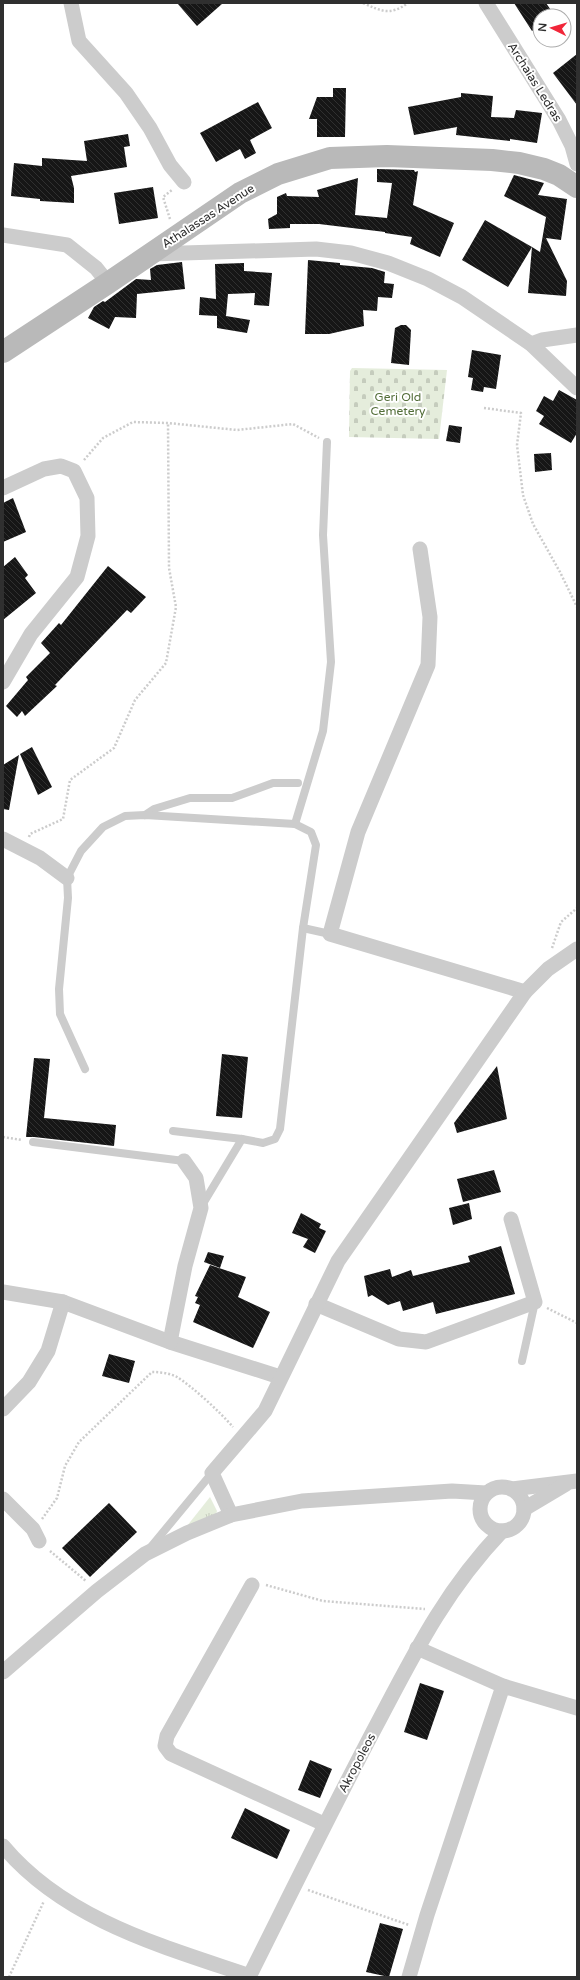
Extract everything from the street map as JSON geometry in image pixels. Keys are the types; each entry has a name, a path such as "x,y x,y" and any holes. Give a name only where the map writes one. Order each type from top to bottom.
{"main road":[{"name":"Athalassas Avenue","path":"3,352 108,283 240,192 278,174 330,158 394,156 492,160 519,163 544,168 577,186"}],"street":[{"path":"70,3 79,41 126,93 150,128 170,165 184,182"},
{"name":"Archaias Ledras","path":"486,3 559,120 572,146 577,164"},
{"path":"3,235 67,245 96,268 108,283"},
{"path":"150,254 316,249 351,253 388,263 428,279 462,297 531,344 577,388"},
{"path":"531,344 542,340 577,335"},
{"path":"3,488 44,469 61,466 74,471 86,498 88,528 88,536 77,577 31,634 3,682"},
{"path":"420,549 430,617 428,665 358,832 330,934 525,992"},
{"path":"3,839 67,878"},
{"path":"231,1515 212,1473 265,1411 280,1377 338,1261 525,992 548,969 577,949"},
{"path":"170,1342 185,1266 201,1208 196,1178 184,1161"},
{"path":"316,1304 399,1339 426,1342 535,1302 511,1219"},
{"path":"3,1292 63,1302 170,1342 280,1377"},
{"path":"3,1409 29,1382 48,1351 63,1302"},
{"path":"477,1557 484,1520 482,1499 486,1494 498,1487 512,1489 574,1481"},
{"path":"524,1509 574,1481"},
{"path":"477,1557 502,1531 516,1527 521,1521 524,1509 522,1499 512,1489"},
{"path":"452,1491 484,1520 502,1531"},
{"path":"3,1672 97,1591 145,1554 187,1533 231,1515 302,1501 452,1491 486,1494"},
{"path":"3,1499 36,1535"},
{"name":"Akropoleos","path":"249,1976 324,1824 417,1648 439,1610 477,1557"},
{"path":"252,1585 167,1736 165,1746 171,1754 324,1824"},
{"path":"417,1648 503,1686 577,1708"},
{"path":"409,1977 503,1686"},
{"path":"3,1846 13,1858 49,1890 95,1917 151,1942 249,1976"}],"lane":[{"path":"295,824 323,731 331,662 323,536 327,442"},
{"path":"145,815 154,809 190,798 232,798 273,783 298,783"},
{"path":"85,1069 60,1014 59,989 68,898 67,878 81,851 103,827 125,816 145,815 295,824 311,832 316,845 303,928 280,1130 275,1139 263,1143 173,1131"},
{"path":"303,928 330,934"},
{"path":"201,1208 242,1139"},
{"path":"33,1142 184,1161"},
{"path":"522,1361 535,1302"},
{"path":"145,1554 212,1473"}],"path":[{"path":"363,3 380,10 391,12 400,9 408,3"},
{"path":"176,236 163,197 184,182"},
{"path":"484,408 521,413 517,445 523,495 533,524 560,572 577,607"},
{"path":"74,471 103,438 133,422 168,423 237,430 294,424 327,442"},
{"path":"26,852 30,834 63,819 70,780 114,748 135,700 166,663 176,607 169,568 168,423"},
{"path":"548,969 554,941 561,922 577,908"},
{"path":"3,1137 33,1142"},
{"path":"535,1302 577,1323"},
{"path":"97,1591 36,1535 57,1498 65,1466 79,1442 152,1372 163,1372 176,1377 221,1414 242,1438"},
{"path":"252,1585 260,1583 323,1601 439,1610"},
{"path":"294,1886 423,1930"},
{"path":"9,1977 49,1890"}],"green space":[{"name":"Geri Old Cemetery","path":"352,368 447,370 439,439 349,437 350,371"},
{"path":"210,1497 217,1511 215,1517 183,1531"}],"building":[{"path":"177,3 223,3 197,26"},
{"path":"514,3 546,3 549,8 532,8 532,31"},
{"path":"577,54 577,105 553,73"},
{"path":"333,88 346,88 345,137 317,137 317,119 309,119 317,97 333,97"},
{"path":"461,93 493,96 491,117 514,118 516,110 542,113 537,143 510,139 510,141 456,135 457,127 414,135 408,107 461,97"},
{"path":"258,102 272,128 250,140 256,153 245,159 240,149 216,162 200,133"},
{"path":"128,134 130,146 124,147 127,167 71,176 74,188 74,203 40,201 40,199 11,196 14,163 42,166 42,158 87,161 84,141"},
{"path":"377,169 418,171 413,205 454,223 440,257 410,244 412,237 385,232 319,224 290,224 290,228 269,229 268,219 277,214 277,197 286,193 287,196 319,197 317,190 358,178 355,215 387,218 392,183 377,182"},
{"path":"514,175 544,183 538,195 567,199 561,240 546,238 567,281 566,296 528,293 532,247 540,252 546,217 504,196"},
{"path":"153,187 158,218 119,224 114,193"},
{"path":"485,220 532,247 508,287 462,260"},
{"path":"308,260 340,263 340,265 372,268 385,272 384,283 394,284 392,298 378,297 377,311 363,310 364,326 329,334 305,334"},
{"path":"182,262 185,289 137,294 136,318 115,317 109,329 88,318 94,307 103,301 105,302 136,279 151,280 150,269 157,265"},
{"path":"244,263 244,271 272,273 269,306 254,305 255,293 228,294 226,316 250,320 247,333 217,328 217,316 199,315 200,297 216,299 215,264"},
{"path":"401,325 406,325 411,330 409,365 391,363 395,328"},
{"path":"472,350 501,355 496,389 484,387 483,392 471,390 473,378 468,377"},
{"path":"559,390 577,400 577,433 571,443 539,424 544,416 536,411 544,396 553,401"},
{"path":"449,425 462,427 460,443 446,441"},
{"path":"551,453 552,470 535,472 534,454"},
{"path":"13,498 26,532 3,542 3,503"},
{"path":"15,557 28,575 25,578 36,593 3,620 3,567"},
{"path":"108,566 146,597 131,613 127,610 55,685 57,686 25,716 22,711 17,717 6,706 28,680 26,677 50,653 41,643 59,623 61,625"},
{"path":"32,747 52,787 38,795 20,754"},
{"path":"19,755 9,810 3,809 3,765"},
{"path":"222,1054 248,1057 242,1118 216,1116"},
{"path":"34,1058 50,1059 44,1118 116,1125 114,1146 26,1137"},
{"path":"497,1066 507,1119 457,1133 454,1123"},
{"path":"494,1170 501,1192 463,1202 457,1179"},
{"path":"469,1203 472,1219 453,1225 449,1208"},
{"path":"301,1213 321,1224 319,1228 326,1231 315,1253 303,1247 308,1239 292,1233"},
{"path":"501,1246 515,1294 436,1314 433,1302 403,1311 400,1301 388,1305 372,1295 368,1297 364,1276 390,1269 392,1277 411,1270 413,1276 470,1262 468,1256"},
{"path":"208,1252 224,1256 220,1268 204,1262"},
{"path":"210,1265 246,1277 238,1297 270,1312 253,1348 193,1322 200,1305 195,1303 198,1297 195,1296"},
{"path":"109,1354 135,1361 129,1383 102,1376"},
{"path":"109,1503 137,1532 90,1577 62,1548"},
{"path":"420,1683 444,1691 427,1740 404,1732"},
{"path":"310,1760 332,1769 320,1798 298,1790"},
{"path":"245,1808 290,1830 277,1859 231,1838"},
{"path":"380,1923 403,1929 389,1977 366,1972"}]}
